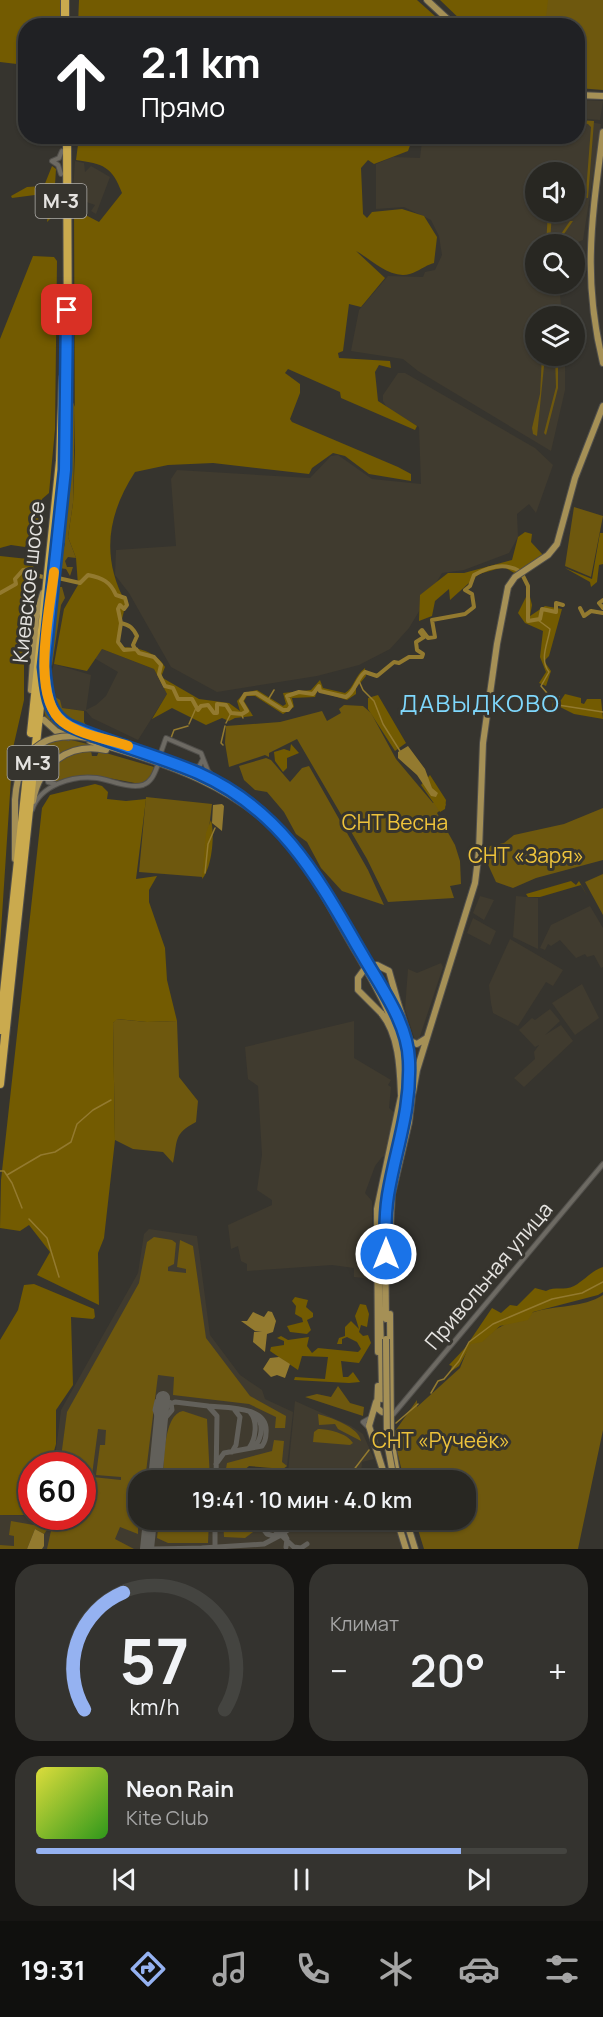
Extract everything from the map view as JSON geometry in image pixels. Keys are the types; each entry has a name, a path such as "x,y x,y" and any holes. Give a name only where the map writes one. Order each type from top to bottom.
{"highway":[{"path":"65,0 65,18"},
{"path":"70,0 70,18"},
{"name":"Киевское шоссе","path":"50,570 62,428 62,144"},
{"name":"Киевское шоссе","path":"0,1030 67,422 67,144"},
{"name":"Киевское шоссе","path":"0,1084 44,667 48,586"}],"main road":[{"path":"429,0 448,18"},
{"path":"585,94 603,95"},
{"path":"603,132 589,250 592,312 603,363"},
{"path":"392,1470 391,1430 388,1413 389,1251 392,1194 409,1124 413,1092 430,1027 475,883 479,851 483,748 494,663 508,587 517,576 547,556 557,544 575,478 603,406"},
{"path":"31,690 36,617 48,586"},
{"path":"44,667 48,700 63,722 159,761 224,791 255,813 289,845 317,884 386,1006 402,1056 405,1083 404,1108 382,1210"},
{"path":"44,720 54,730 68,737 159,761"},
{"path":"15,882 15,800 22,766 40,744 57,736 69,735 104,742 159,761"},
{"path":"24,859 37,784 52,763 73,751 93,748 181,766 227,788 277,826 312,869 390,1004 403,1034 413,1092"},
{"path":"401,1099 396,1049 389,1026 381,1013 363,996 358,987 359,976 366,967 377,965 389,971 409,1038 413,1092"},
{"path":"409,1038 414,1044 421,1043 430,1027"},
{"path":"388,1413 377,1408 376,1209 401,1099 402,1056"},
{"path":"384,1339 386,1207 407,1115 409,1059"},
{"path":"383,1177 384,1339 387,1447 390,1470"},
{"path":"386,1278 389,1251"},
{"path":"378,1396 370,1418 370,1431 387,1470"},
{"path":"370,1418 374,1413 388,1413"},
{"path":"377,1448 376,1440 391,1430"},
{"path":"370,1431 380,1436"},
{"path":"402,1530 412,1549"},
{"path":"408,1530 412,1549"}],"street":[{"path":"52,763 46,778 50,784 94,778 140,786 151,780 166,738 201,753 210,772 227,788"},
{"path":"181,766 199,767 203,759 201,753"},
{"path":"32,810 40,794 58,784"},
{"name":"Привольная улица","path":"398,1406 603,1164"},
{"path":"388,1413 398,1406"},
{"path":"388,1413 398,1406"}],"shaded area":[{"path":"0,0 61,0 61,18 18,18 18,64 0,62"},
{"path":"79,0 417,0 437,18 78,18"},
{"path":"440,0 548,0 546,18 459,18"},
{"path":"585,100 603,101 600,120 585,119"},
{"path":"585,121 601,124 584,234 525,234 525,294 560,294 561,306 525,306 525,366 565,366 565,390 551,451 418,371 403,359 351,351 359,310 388,276 423,277 425,272 435,270 442,255 439,236 431,220 404,207 376,209 376,164 393,157 420,158 422,144 585,144"},
{"path":"78,144 410,144 408,151 374,164 368,160 361,168 363,214 367,218 372,212 402,209 424,216 437,237 434,263 409,274 400,275 385,270 356,251 385,278 361,307 349,304 343,351 338,353 339,358 390,361 391,368 379,365 375,372 378,401 417,426 415,430 341,398 340,392 288,369 285,373 300,384 300,393 290,419 292,422 398,467 411,474 411,481 369,474 345,456 333,453 312,468 309,474 213,463 168,465 135,472 118,504 111,537 110,553 113,570 126,603 120,627 119,647 139,649 157,657 165,667 161,677 199,699 229,703 240,711 237,701 244,693 257,690 283,706 286,704 283,693 311,690 320,680 323,688 345,693 365,668 366,676 356,688 356,694 347,700 317,691 315,697 292,698 294,707 283,714 255,696 247,696 244,701 253,716 229,721 222,718 206,725 172,708 152,719 167,694 154,669 102,649 87,671 54,664 64,609 78,585 76,558 68,537 73,503 75,451 74,209 99,222 122,193 114,177 105,168 76,160"},
{"path":"75,161 84,163 85,172 91,166 110,177 96,214 91,211 95,205 78,199 73,191"},
{"path":"52,166 56,169 53,216 47,222 50,193 12,198 11,196 27,187 44,186"},
{"path":"33,256 54,257 57,261 55,429 49,493 42,499 42,515 46,518 42,526 31,530 25,547 11,545 0,548 0,339"},
{"path":"398,373 405,373 535,448 553,465 536,513 529,504 517,514 518,537 509,553 464,570 442,573 409,628 390,649 359,665 317,676 217,692 171,667 129,593 115,575 116,550 176,546 171,479 177,470 310,478 331,456 338,455 372,479 421,484 419,427 387,408 383,401 383,395"},
{"path":"525,532 532,534 531,542 543,555 516,574 504,567 479,574 450,600 449,589 435,601 432,616 419,621 420,595 448,573 464,573 512,560 518,537"},
{"path":"600,533 603,533 603,564 599,565 597,582 591,587 590,582 565,568 592,579"},
{"path":"0,556 28,559 37,572 34,576 27,576 25,582 23,624 29,636 24,658 24,700 13,748 0,946"},
{"path":"526,597 530,597 532,605 530,616 545,606 562,609 549,656 544,661 551,671 546,686 539,683 546,672 540,657 543,631 525,623 518,613"},
{"path":"102,649 154,669 167,694 138,740 92,718 86,711 61,708 52,695 49,679 54,664 91,675 86,710 106,696 118,672 94,658"},
{"path":"550,693 555,699 561,700 565,694 581,698 581,703 584,704 587,699 601,699 603,719 574,714 558,706 552,709 553,701 543,698"},
{"path":"378,695 406,743 395,751 368,709 368,698"},
{"path":"291,744 299,753 287,758 287,768 283,772 275,761 274,752 284,749 290,751"},
{"path":"408,746 425,769 432,788 438,793 436,797 431,796 417,775 398,758 398,752"},
{"path":"430,775 446,800 445,809 440,812 421,785"},
{"path":"95,784 102,786 108,792 107,799 126,801 146,799 136,879 157,876 149,890 149,902 165,948 167,980 177,1021 147,1022 117,1019 113,1023 115,1140 104,1238 98,1253 99,1305 37,1275 50,1252 29,1225 20,1231 0,1228 1,1180 42,808 50,795"},
{"path":"222,804 224,806 222,831 212,823 213,805"},
{"path":"211,820 212,851 202,879 206,833"},
{"path":"571,881 576,885 579,881 588,897 581,885 540,897 528,897 526,894"},
{"path":"480,896 494,900 484,920 473,913"},
{"path":"516,896 538,898 538,949 513,937"},
{"path":"590,906 603,928 603,967 601,968 594,955 587,957 585,954 576,958 560,940 551,946 548,944 545,950 540,948 551,925"},
{"path":"473,918 496,931 490,945 467,933"},
{"path":"510,939 563,970 553,986 546,982 518,1026 493,1013 489,985"},
{"path":"441,963 443,967 419,1039 415,1040 405,1009 408,969 417,973"},
{"path":"582,984 599,1018 575,1035 552,1003"},
{"path":"550,1009 560,1021 545,1035 561,1025 573,1041 524,1087 514,1078 535,1059 534,1052 539,1045 535,1047 519,1030 532,1018 535,1020"},
{"path":"354,1021 354,1058 391,1080 388,1085 391,1087 389,1108 396,1114 386,1156 382,1157 375,1166 365,1193 372,1201 373,1279 354,1277 354,1268 332,1265 247,1271 247,1264 241,1261 238,1246 231,1249 228,1225 272,1205 272,1200 257,1190 262,1155 258,1086 248,1079 245,1047"},
{"path":"149,1229 197,1236 210,1335 240,1375 262,1390 265,1399 293,1412 287,1466 283,1469 249,1466 244,1470 128,1470 128,1530 396,1530 402,1545 400,1549 0,1549 0,1515 18,1515 18,1530 96,1530 96,1452 56,1452 61,1410 138,1273 144,1234"},
{"path":"603,1267 603,1292 533,1312 528,1320 500,1326 482,1342 471,1344 459,1366 450,1372 452,1366 449,1365 465,1348 492,1308 501,1313 510,1305 517,1306 535,1288 546,1291 567,1288 578,1284"},
{"path":"34,1284 94,1309 95,1317 93,1319 71,1317 73,1385 56,1410 56,1444 54,1452 18,1452 18,1515 0,1515 0,1340 18,1310 24,1285"},
{"path":"295,1297 308,1300 306,1307 313,1313 313,1317 307,1320 311,1330 307,1334 290,1332 287,1326 303,1322 302,1318 295,1314 296,1306 292,1301"},
{"path":"360,1304 366,1305 369,1314 367,1327 361,1325 359,1332 363,1336 368,1335 371,1343 359,1363 341,1361 343,1377 348,1377 353,1372 360,1382 294,1380 295,1377 325,1379 328,1357 302,1356 298,1370 270,1351 271,1347 284,1345 284,1341 277,1338 281,1336 288,1340 309,1337 307,1346 312,1353 318,1348 358,1352 361,1349 357,1342 347,1337 342,1339 342,1344 337,1344 339,1338 345,1336 345,1327 351,1321 359,1329 355,1316"},
{"path":"268,1311 272,1312 276,1321 273,1332 267,1334 265,1352 253,1342 254,1332 262,1331 255,1331 241,1321 247,1321 253,1312 264,1317"},
{"path":"279,1357 290,1364 285,1378 277,1375 271,1377 263,1369 270,1358"},
{"path":"295,1401 351,1426 363,1434 374,1459 362,1462 361,1470 288,1470"},
{"path":"35,1530 44,1534 42,1549 27,1549"}],"green space":[{"path":"547,0 603,0 603,90 585,89 585,18 545,18"},
{"path":"585,120 594,121 588,198 585,198 585,193 591,127 585,124"},
{"path":"547,222 551,222 551,234 547,234"},
{"path":"569,222 572,222 564,234 561,234"},
{"path":"541,366 544,366 537,436 533,434 532,428 540,394"},
{"path":"555,366 558,366 558,388 546,435 544,433 556,387"},
{"path":"72,400 75,407 73,503 68,537 76,558 68,557 65,561 67,567 73,567 70,576 66,569 59,568 65,543 62,542"},
{"path":"574,507 603,516 591,577 565,566"},
{"path":"57,587 62,587 65,598 61,605 52,666 49,657"},
{"path":"47,683 50,683 52,695 60,700 62,708 84,711 84,722 90,730 78,728 64,720 55,709"},
{"path":"45,696 54,715 49,721 56,718 67,727 82,733 62,733 51,727 46,718"},
{"name":"СНТ Весна","path":"344,705 363,706 371,713 396,759 433,803 444,801 446,805 437,813 455,845 460,861 461,884 450,886 454,898 388,902 367,859 297,739 269,753 269,757 265,755 229,767 225,743 226,726 280,722 322,711 327,721 341,713 339,709"},
{"path":"67,739 108,749 83,749 64,753 48,764 35,786 40,746 48,742"},
{"path":"82,751 91,751 92,756 97,756 99,751 154,767 150,778 140,784 93,775 55,783 49,782 47,775 53,766"},
{"path":"266,758 271,760 290,782 302,768 309,766 368,870 384,905 342,891 321,868 307,842 296,834 284,812 267,792 255,790 244,780 239,766"},
{"path":"146,797 212,804 203,877 139,872"},
{"name":"СНТ «Заря»","path":"603,808 603,860 536,878 513,888 496,882 485,858 490,846 504,843 514,835 564,824"},
{"path":"603,874 603,915 585,882"},
{"path":"116,1019 147,1022 177,1021 179,1077 198,1101 196,1122 180,1134 173,1163 163,1152 133,1149 115,1140 113,1023"},
{"path":"154,1237 172,1240 176,1243 174,1264 168,1267 168,1271 186,1273 186,1269 177,1267 180,1240 193,1246 206,1338 250,1396 286,1416 285,1428 275,1428 276,1417 249,1404 173,1395 174,1377 158,1375 146,1470 128,1470 128,1530 138,1530 138,1534 120,1527 115,1539 134,1549 47,1549 51,1530 96,1530 96,1477 121,1480 121,1477 96,1475 100,1445 105,1445 106,1430 98,1429 95,1452 62,1452 67,1412 139,1283 147,1242"},
{"name":"СНТ «Ручеёк»","path":"603,1295 603,1430 578,1549 424,1549 418,1530 476,1530 476,1470 402,1470 393,1434 417,1400 417,1407 460,1368 470,1343 525,1315 595,1299"},
{"path":"338,1386 350,1403 364,1407 363,1416 305,1397 317,1394 331,1397"},
{"path":"183,1411 207,1419 210,1470 163,1470 168,1430 176,1414"},
{"path":"318,1414 350,1427 361,1441 338,1429 335,1424 319,1425"},
{"path":"318,1429 342,1434 353,1443 350,1445 313,1442 314,1432"},
{"path":"274,1440 284,1441 282,1462 287,1466 283,1469 249,1466 244,1470 226,1470 227,1463 272,1451"},
{"path":"11,1521 18,1522 18,1530 35,1530 27,1549 0,1549 0,1545 14,1546 14,1536 9,1535"},
{"path":"158,1530 209,1530 208,1543 168,1543 157,1538"},
{"path":"224,1530 252,1530 253,1532 245,1538 224,1537"}],"waterway":[{"path":"58,578 80,583 88,575 97,577 108,583 116,595 125,598 127,605 124,609 120,605 118,609 121,623 118,642 124,650 136,649 139,653 154,657 161,665 159,674 165,686 173,688 178,699 192,699 198,710 201,706 208,705 214,713 217,713 217,704 226,705 231,713 242,714 247,711 241,701 245,694 256,693 283,710 288,710 291,706 287,696 299,692 313,694 319,686 320,691 346,697 365,672 377,676 394,662 399,663 409,657 422,657 423,654 417,650 416,642 424,637 420,632 422,630 428,638 435,637 432,620 465,614 474,607 472,594 465,590 470,586 474,575 498,566 510,567 521,572"},
{"path":"0,593 16,584 15,579 23,570 30,569 32,574 43,577"},
{"path":"522,574 528,586 528,621 540,619 542,609 556,612 556,603 563,605"},
{"path":"603,600 599,603 603,608"},
{"path":"580,608 584,616 591,611 603,613"},
{"path":"538,620 550,629 544,656 549,672 541,686 552,699 559,697 556,702 558,705 603,712"},
{"path":"121,623 129,626 136,633 133,645 135,649"},
{"path":"359,681 363,690 374,701 383,724 400,751"},
{"path":"268,700 274,690"},
{"path":"189,724 196,708"},
{"path":"226,723 231,713"},
{"path":"241,713 243,718"},
{"path":"171,738 174,730 188,726"},
{"path":"223,745 221,743 225,726"},
{"path":"205,873 208,844 215,828"},
{"path":"7,1175 41,1155 55,1152 71,1142 77,1124 93,1110 111,1100"},
{"path":"0,1171 4,1171 12,1183 22,1208"},
{"path":"29,1219 47,1238 59,1277"},
{"path":"431,1393 438,1381 444,1379 459,1361 469,1342 493,1324 552,1299 582,1293 603,1282"},
{"path":"396,1423 418,1404"},
{"path":"354,1470 369,1450"}],"taxiway":[{"path":"163,1399 171,1403 172,1410 160,1424 155,1410 157,1401 163,1399"},
{"path":"162,1413 168,1405 175,1402 208,1406 217,1416 216,1470"},
{"path":"208,1406 246,1410 261,1418 265,1424 266,1437 262,1446 224,1453 216,1464"},
{"path":"232,1452 236,1445 240,1417 234,1409"},
{"path":"249,1448 255,1430 253,1416 250,1412"},
{"path":"254,1447 261,1431 256,1415"},
{"path":"215,1530 215,1548"},
{"path":"264,1530 267,1534 274,1536 280,1530"},
{"path":"282,1530 287,1539 286,1547"},
{"path":"281,1534 288,1530"},
{"path":"202,1548 264,1544 281,1535 296,1549"},
{"path":"294,1547 301,1548 307,1544"},
{"path":"153,1549 205,1548"}],"runway":[{"path":"156,1470 163,1398"},
{"path":"147,1549 149,1530"}],"slow traffic":[{"path":"54,572 44,667 46,693 50,705 57,717 70,726 128,746"}],"district":[{"name":"ДАВЫДКОВО","path":"480,704"}],"route":[{"path":"67,310 67,438 44,667 48,700 57,717 70,726 190,770 231,790 281,831 315,873 390,1004 403,1034 409,1059 407,1115 387,1200 386,1254"}]}
